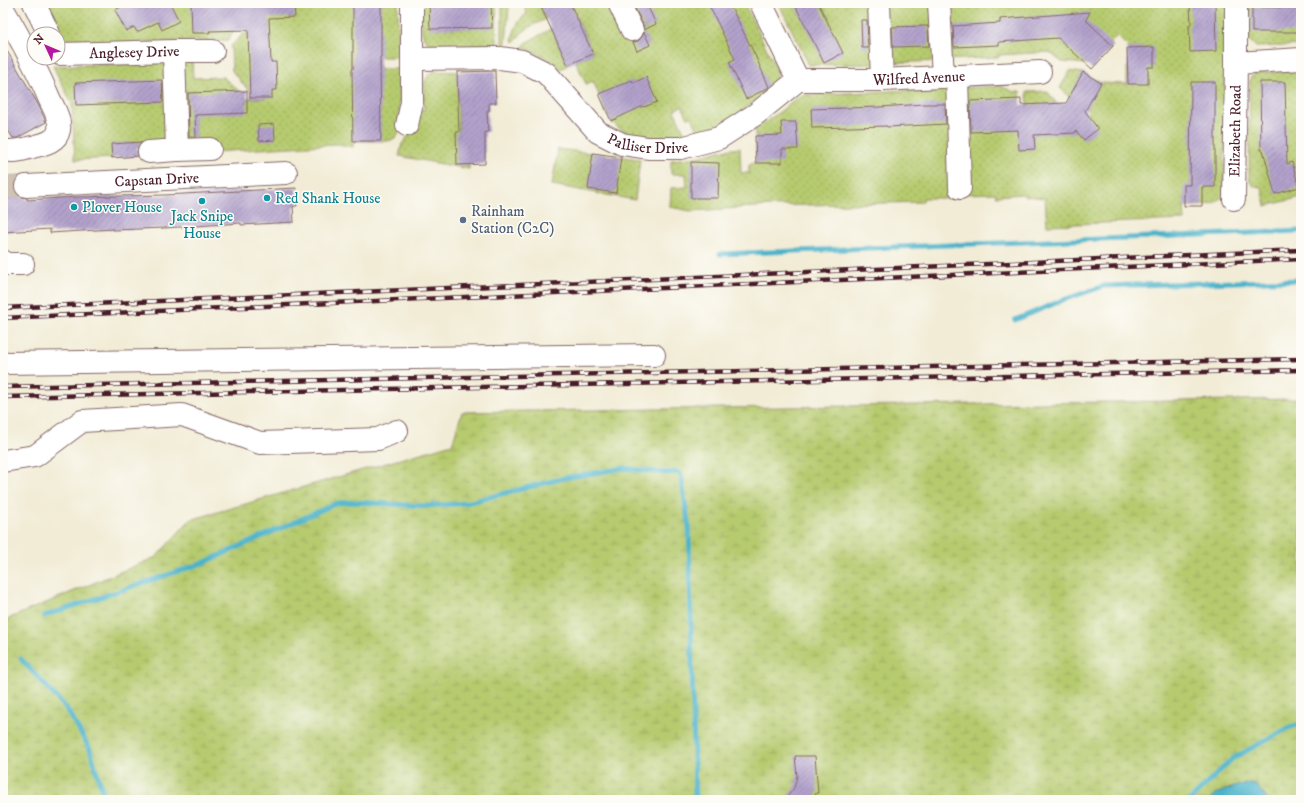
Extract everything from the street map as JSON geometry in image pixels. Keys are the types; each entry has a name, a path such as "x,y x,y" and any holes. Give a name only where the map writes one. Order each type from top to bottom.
{"street":[{"path":"34,3 46,26"},
{"path":"407,125 412,102 412,3"},
{"path":"619,3 632,30"},
{"path":"761,3 798,80"},
{"path":"879,3 882,80"},
{"path":"939,3 950,76 960,188"},
{"name":"Elizabeth Road","path":"1234,199 1236,3"},
{"path":"3,9 35,66 56,115 59,130 55,138 48,143 21,150 3,150"},
{"path":"174,51 177,150"},
{"name":"Anglesey Drive","path":"66,54 213,51"},
{"name":"Palliser Drive","path":"412,59 500,58 522,61 546,73 598,132 622,144 648,148 681,148 719,138 756,114 798,80"},
{"name":"Elizabeth Road","path":"1236,63 1301,59"},
{"name":"Wilfred Avenue","path":"798,80 882,80 1040,72"},
{"path":"149,152 210,149"},
{"name":"Capstan Drive","path":"26,186 286,173"},
{"path":"3,363 654,355"},
{"path":"3,461 35,456 82,420 182,415 260,443 378,439 397,431"}],"green space":[{"path":"47,3 249,3 228,40 67,44 66,26 58,26"},
{"path":"251,3 398,3 399,57 354,57 352,69 399,69 400,130 396,136 392,140 387,141 353,141 353,147 338,144 213,152 181,146 177,62 192,61 193,78 223,77 239,91 240,99 266,98 250,92 232,71 231,46 248,29 270,28 270,24 253,16"},
{"path":"422,3 496,3 497,45 434,46 426,41 423,35"},
{"path":"502,3 507,3 509,6 506,43 504,45 502,43"},
{"path":"523,3 539,3 546,19 528,28 514,42 512,40 517,25 527,14"},
{"path":"570,3 613,3 631,37 643,31 639,20 626,3 744,3 777,70 777,81 744,110 729,120 714,127 698,131 692,117 688,118 682,106 674,110 685,134 654,138 627,132 611,121 593,81 586,84 576,62 593,53"},
{"path":"786,3 876,3 879,64 809,65 780,6"},
{"path":"881,3 937,3 939,61 883,63"},
{"path":"942,3 1226,3 1224,194 1212,204 1201,206 1184,206 1185,220 1047,225 1045,198 1025,196 1022,194 996,196 996,193 962,194 960,88 1001,86 1014,92 1020,92 1022,130 1029,125 1027,92 1047,91 1057,104 1086,113 1089,110 1069,97 1060,88 1070,71 1083,73 1101,83 1127,84 1129,48 1117,36 1110,43 1113,46 1099,61 1088,64 1062,62 1049,52 945,60"},
{"path":"1249,3 1301,3 1301,45 1256,47 1249,40"},
{"path":"551,29 568,65 561,69 543,56 522,48 527,42"},
{"path":"171,62 175,148 145,149 144,142 112,144 112,158 75,160 72,104 53,66"},
{"path":"1301,70 1301,197 1266,206 1262,188 1253,186 1249,177 1250,79 1258,73"},
{"path":"436,71 457,72 459,132 457,133 457,164 469,164 469,169 399,156 402,144 409,135 415,110 424,110 426,79 431,73"},
{"path":"955,88 958,198 923,198 923,202 771,206 691,211 670,207 671,188 687,187 686,174 671,174 671,160 697,157 723,150 740,148 741,173 749,173 749,164 756,163 755,129 781,111 797,97 805,95"},
{"path":"558,149 640,159 635,200 552,185"},
{"path":"1301,399 1301,800 3,800 3,625 5,620 156,557 190,520 452,444 462,412"}],"water":[{"path":"1245,783 1256,785 1268,800 1209,800 1215,794"}],"building":[{"path":"129,3 170,3 179,21 162,30 158,22 137,32 134,27 126,31 115,10"},
{"path":"191,3 294,3 295,17 269,18 271,62 276,62 277,90 272,90 272,98 250,98 248,30 192,33"},
{"path":"353,3 381,3 381,141 353,141"},
{"path":"429,3 491,3 492,28 430,29"},
{"path":"539,3 570,3 593,54 568,65"},
{"path":"641,3 646,3 656,24 644,30 634,6"},
{"path":"708,3 729,3 755,55 769,87 768,88 746,99 729,62 735,59"},
{"path":"794,3 818,3 843,53 824,63"},
{"path":"1190,3 1215,3 1216,51 1190,52"},
{"path":"1252,7 1301,8 1301,32 1252,32"},
{"path":"1090,12 1086,20 1113,46 1092,69 1058,38 999,42 999,45 954,47 953,26 1000,23 1000,19"},
{"path":"861,20 867,20 868,48 862,48"},
{"path":"928,26 929,46 893,47 892,27"},
{"path":"644,32 650,45 637,51 633,42 638,41"},
{"path":"3,44 39,106 46,122 17,138 13,138 3,122"},
{"path":"1154,47 1154,67 1148,67 1148,84 1128,84 1127,48"},
{"path":"495,71 496,103 489,103 489,111 487,111 488,132 485,132 485,164 457,165 456,132 459,132 457,72"},
{"path":"1083,72 1101,83 1085,111 1098,129 1084,140 1076,131 1075,133 1034,135 1035,149 1019,150 1018,130 971,132 970,101 1021,99 1021,105 1066,103"},
{"path":"646,77 657,102 644,107 643,106 611,121 599,94 632,80 633,83"},
{"path":"162,80 163,102 76,105 75,83"},
{"path":"1191,82 1215,82 1215,187 1202,187 1202,206 1184,206 1184,185 1190,185"},
{"path":"1260,82 1285,82 1287,164 1292,162 1299,187 1275,194 1263,150 1261,150"},
{"path":"247,91 247,113 195,115 196,137 189,137 188,93"},
{"path":"945,104 946,124 887,127 812,128 811,109"},
{"path":"781,122 796,122 798,149 782,149 782,163 756,163 755,136 782,135"},
{"path":"274,124 275,140 259,141 258,125"},
{"path":"142,142 138,147 138,156 112,158 111,144"},
{"path":"593,153 621,157 616,193 588,189"},
{"path":"691,162 719,163 718,198 691,198"},
{"path":"15,180 15,192 21,197 27,198 27,200 296,188 297,206 293,206 294,222 241,225 241,223 50,233 50,229 3,232 3,181"},
{"path":"795,756 815,756 818,793 816,793 814,800 785,800 794,788 797,776"}],"waterway":[{"path":"720,254 1301,231"},
{"path":"1015,320 1063,300 1104,286 1301,280"},
{"path":"44,616 203,563 337,503 353,502 426,506 466,503 564,478 624,468 664,473 677,472 681,475 689,528 695,800"},
{"path":"21,659 66,708 90,749 105,800"},
{"path":"1190,800 1232,759 1290,727 1301,724"}],"tunnel":[{"path":"3,187 26,186"}],"railway":[{"path":"3,308 1301,250"},
{"path":"3,318 1301,259"},
{"path":"3,387 1301,359"},
{"path":"3,397 1301,370"}],"place":[{"name":"Red Shank House","path":"267,198"},
{"name":"Jack Snipe House","path":"202,201"},
{"name":"Plover House","path":"74,207"},
{"name":"Rainham Station (C2C)","path":"463,220"}]}
